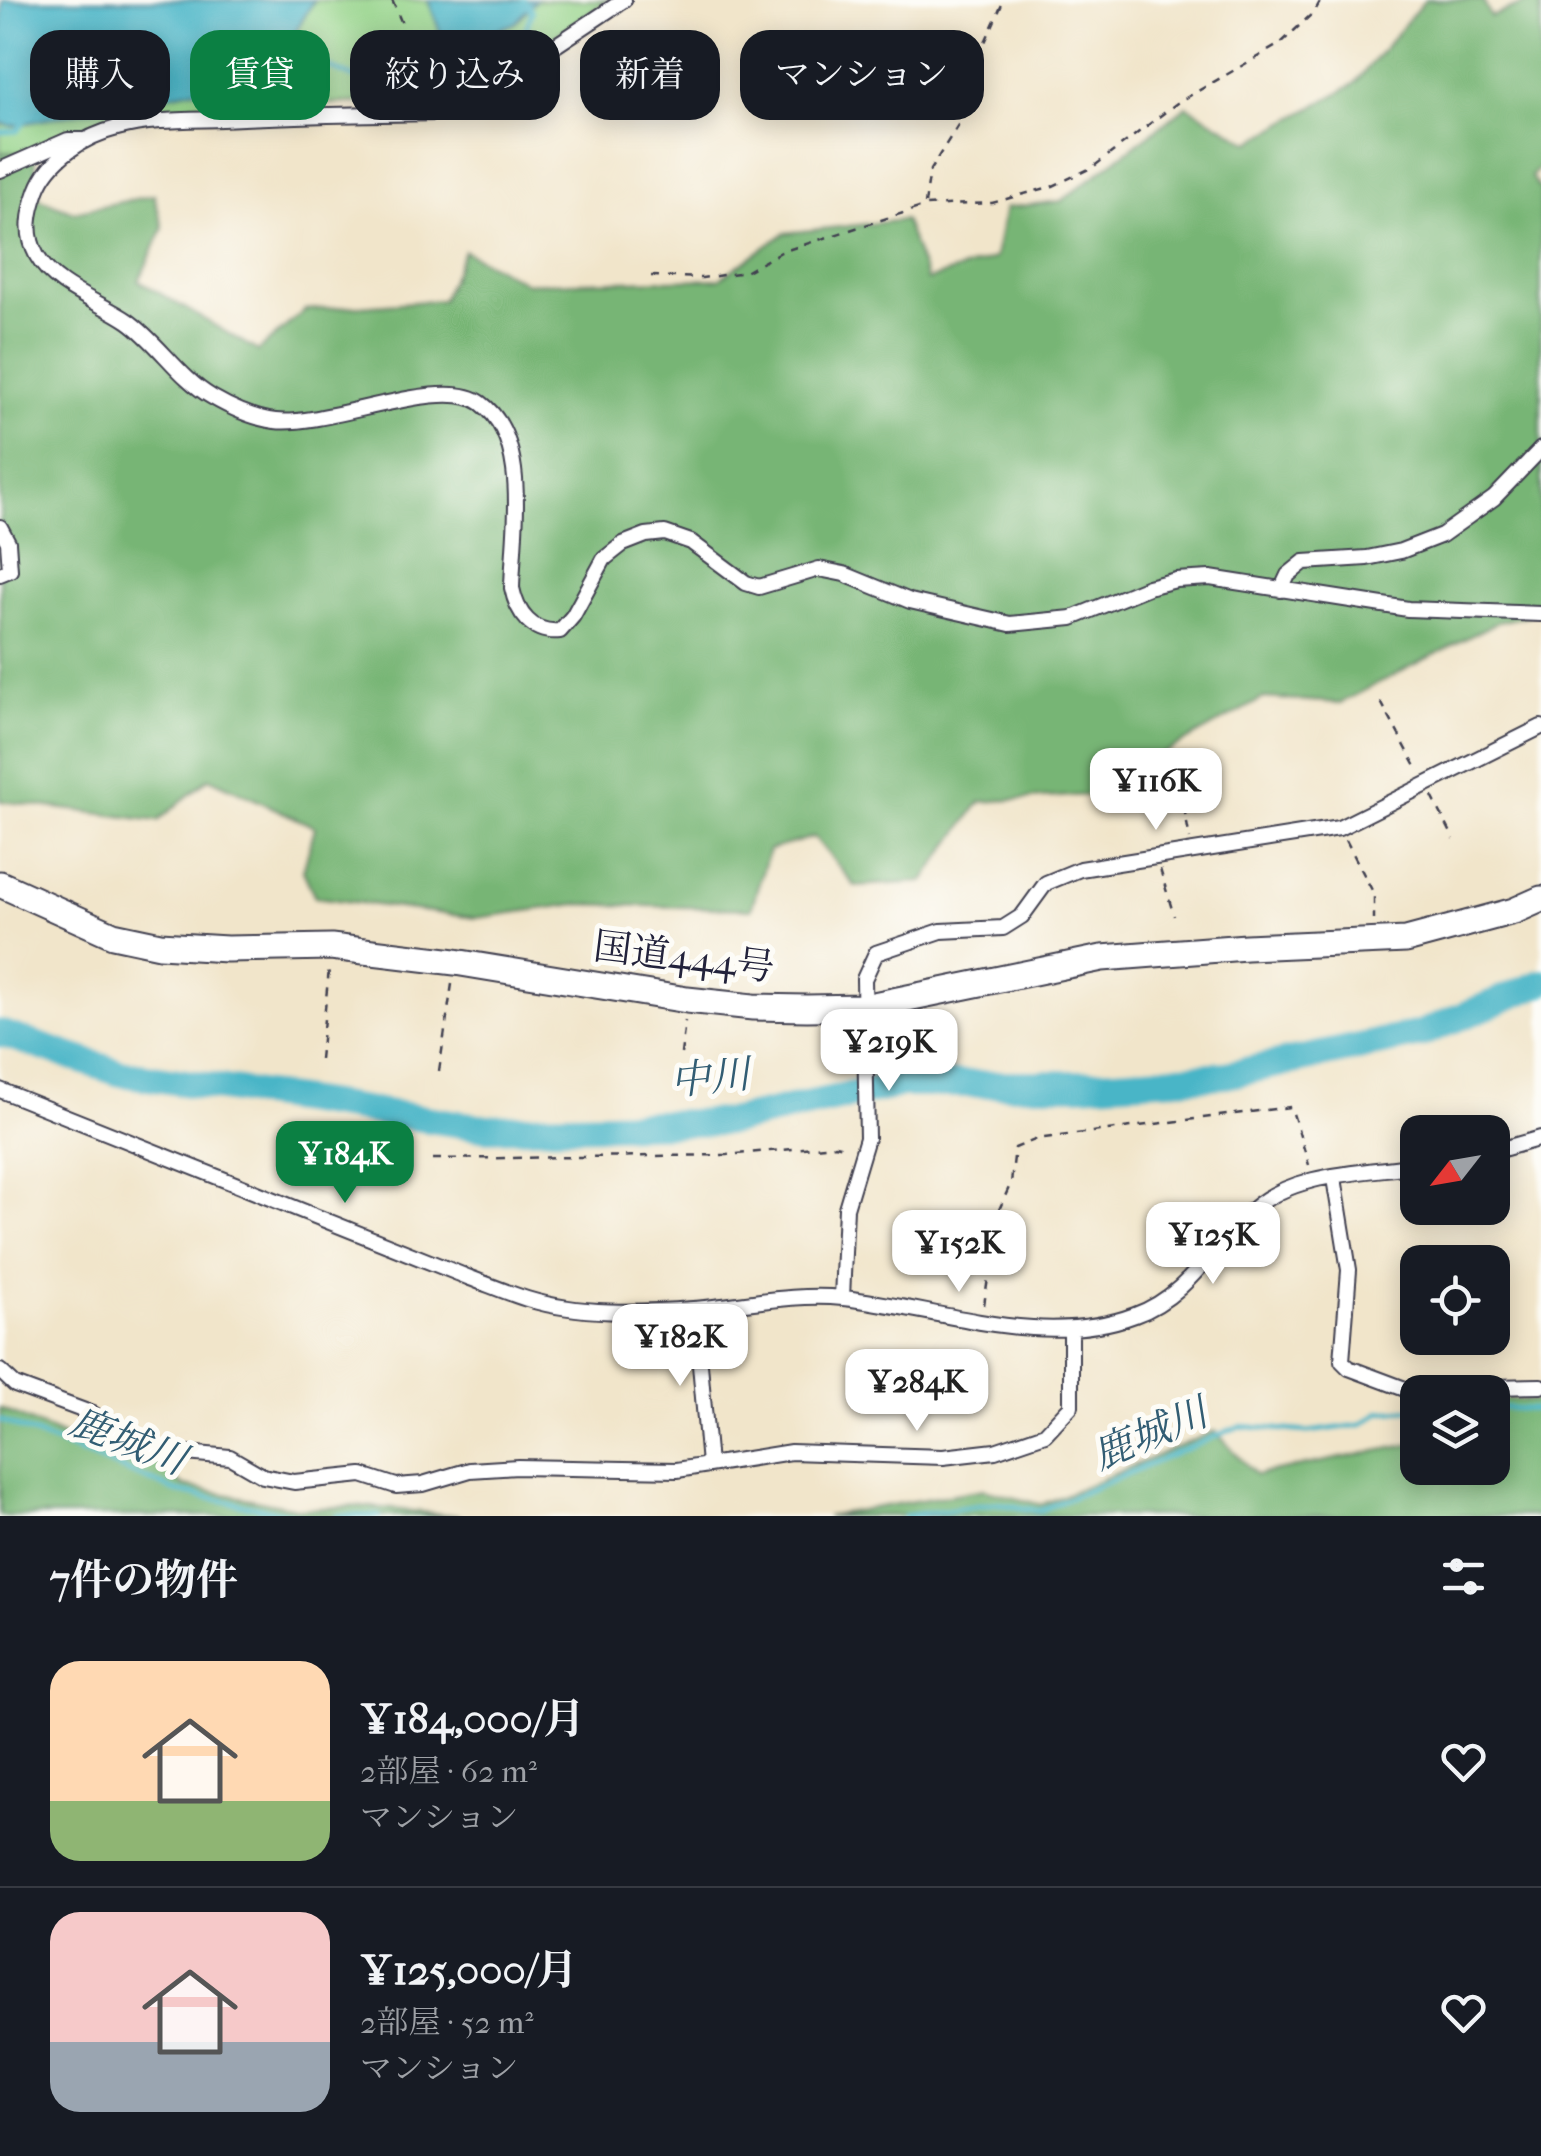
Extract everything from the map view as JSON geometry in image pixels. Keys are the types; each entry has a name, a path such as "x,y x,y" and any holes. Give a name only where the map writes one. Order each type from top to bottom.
{"highway":[{"name":"国道444号","path":"0,884 114,936 144,942 227,949 330,948 455,962 753,1007 864,1007 1102,958 1246,946 1406,940 1514,911 1541,899"}],"street":[{"path":"624,0 464,107 441,113 179,120 118,127 84,140 60,156 38,186 29,218 30,241 39,260 62,282 130,323 207,395 246,415 276,422 316,419 455,392 479,400 495,416 511,444 516,473 512,588 515,604 526,620 546,632 560,631 573,616 604,558 623,544 664,533 691,542 746,583 760,587 819,569 844,574 910,602 1010,624 1072,618 1148,586 1210,578 1408,609 1541,614"},
{"path":"0,170 68,140 84,140"},
{"path":"1281,590 1288,576 1304,562 1368,558 1401,551 1442,535 1494,498 1541,449"},
{"path":"0,527 10,555 10,570 0,574"},
{"path":"842,1298 846,1208 865,1146 864,980 876,953 941,930 1003,928 1022,916 1046,883 1080,869 1340,828 1541,727"},
{"path":"0,1090 530,1300 577,1308 645,1312 784,1296 842,1298 982,1321 1071,1329 1109,1324 1163,1303 1204,1266 1252,1209 1286,1189 1400,1168"},
{"path":"1510,1147 1541,1138"},
{"path":"1334,1178 1350,1270 1342,1361 1350,1368 1405,1389 1541,1386"},
{"path":"695,1309 709,1464"},
{"path":"0,1371 15,1384 92,1414 136,1444 164,1452 230,1458 264,1476 294,1482 362,1476 396,1486 423,1484 470,1470 518,1467 677,1470 791,1452 943,1457 994,1452 1045,1434 1071,1406 1071,1329"}],"path":[{"path":"392,0 404,30"},
{"path":"925,206 930,170 963,117 972,71 1004,0"},
{"path":"651,276 702,278 745,272 782,252 925,206 992,203 1054,186 1093,167 1177,103 1280,44 1321,0"},
{"path":"1381,702 1454,839"},
{"path":"1175,760 1192,850"},
{"path":"1340,828 1374,894 1374,941"},
{"path":"1156,855 1174,916"},
{"path":"320,1059 330,948"},
{"path":"439,1072 455,962"},
{"path":"681,1054 687,1000"},
{"path":"982,1321 998,1212 1011,1184 1015,1148 1038,1139 1291,1107 1314,1181"},
{"path":"433,1159 727,1155 865,1146"}],"green space":[{"path":"314,0 428,0 440,30 350,30 350,103 330,103 330,30 297,30"},
{"path":"536,0 608,0 560,33 497,30 515,23"},
{"path":"1425,0 1483,0 1491,17 1541,0 1541,166 1531,177 1541,190 1541,612 1498,622 1340,703 1264,698 1088,795 980,802 923,882 855,886 814,837 769,850 751,909 577,904 476,918 315,897 303,871 315,827 209,778 158,821 0,801 0,152 34,154 40,199 74,212 154,195 163,228 139,281 258,351 305,310 442,300 464,251 527,283 719,279 785,233 904,220 927,280 995,258 1005,208 1061,201 1187,106 1250,142 1354,84"},
{"path":"190,90 190,109 170,110 170,94"},
{"path":"42,120 123,120 75,130 34,154 0,152 0,123 12,126"},
{"path":"1510,1399 1541,1402 1541,1516 826,1516 984,1489 1041,1505 1215,1431 1256,1475 1400,1446 1400,1485 1510,1485"},
{"path":"0,1408 79,1443 106,1430 140,1450 184,1486 300,1509 361,1506 461,1516 0,1516"}],"water":[{"path":"2,0 314,0 297,30 190,30 190,90 170,94 170,30 30,30 30,120 42,120 12,126 0,123"},
{"path":"428,0 536,0 515,23 497,30 439,30"}],"waterway":[{"path":"330,68 397,96 422,97 487,64 524,34 532,11 523,0"},
{"path":"0,132 17,131 26,119"},
{"name":"中川","path":"0,1033 120,1073 487,1128 728,1122 902,1084 1080,1084 1226,1075 1420,1034 1541,983"},
{"name":"鹿城川","path":"1510,1408 1541,1410"},
{"name":"鹿城川","path":"905,1516 996,1503 1039,1511 1240,1426 1308,1432 1361,1425 1380,1412 1400,1410"},
{"name":"鹿城川","path":"0,1420 176,1491 299,1516"},
{"name":"鹿城川","path":"337,1516 379,1516"}]}
